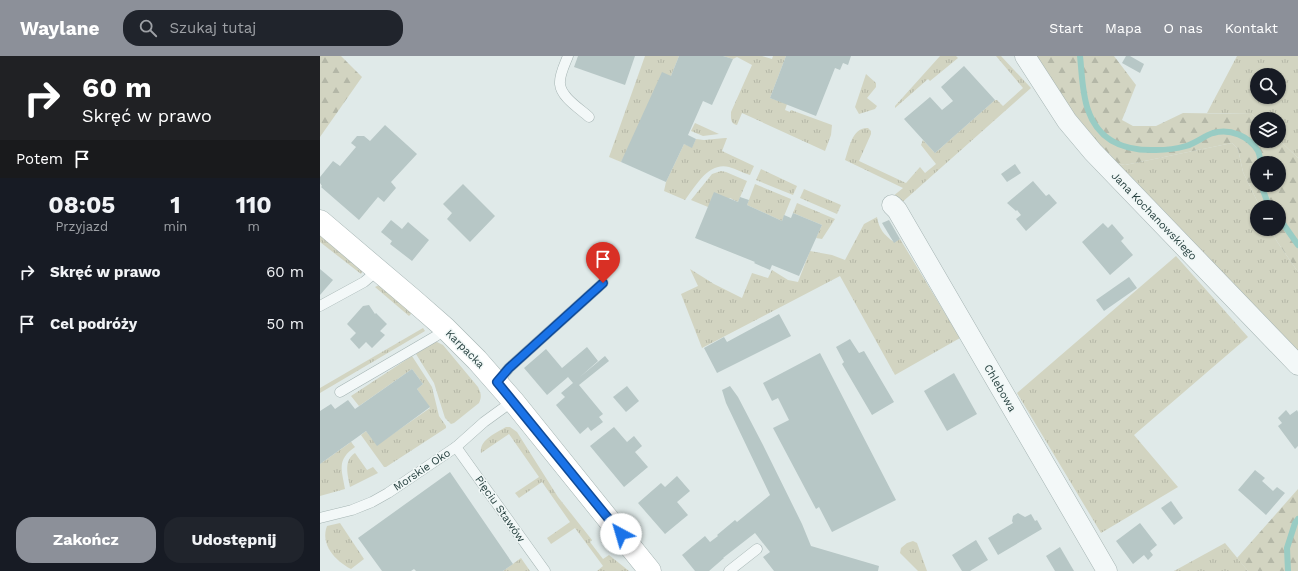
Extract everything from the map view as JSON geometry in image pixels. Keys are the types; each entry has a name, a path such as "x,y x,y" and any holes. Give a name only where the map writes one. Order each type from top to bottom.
{"street":[{"name":"Jana Kochanowskiego","path":"1025,56 1067,121 1093,152 1298,365"},
{"name":"Chlebowa","path":"892,205 897,210 1107,571"},
{"name":"Karpacka","path":"320,221 445,328 497,382 650,571"}],"lane":[{"path":"568,56 561,74 560,83 562,92 589,117"},
{"path":"320,306 359,285 378,270"},
{"path":"497,382 509,368 603,283"},
{"path":"340,392 436,336 445,328"},
{"name":"Morskie Oko","path":"320,518 339,514 372,502 388,493 456,447 471,432 513,401"},
{"name":"Pięciu Stawów","path":"456,447 545,571"},
{"path":"730,571 757,549"}],"green space":[{"path":"320,56 341,56 362,77 320,137"},
{"path":"645,56 679,56 671,76 621,162 609,157"},
{"path":"723,56 762,56 772,59 773,56 786,56 770,98 787,104 785,110 790,112 791,110 832,125 831,135 825,151 742,113 737,125 733,123 731,120 731,112 752,65 737,57 733,59"},
{"path":"940,56 956,56 958,58 930,81 928,79 895,108 895,106"},
{"path":"996,56 1001,56 1031,88 899,205 892,197 903,188 845,160 855,135 858,131 868,128 871,131 871,134 859,161 906,183 920,167 925,173 936,164 921,145 923,140 935,153 995,100 1003,106 1023,88"},
{"path":"1033,56 1114,56 1136,85 1122,120 1133,126 1156,126 1183,113 1250,114 1250,148 1286,148 1286,147 1298,158 1298,272 1274,236 1286,236 1286,200 1257,200 1253,192 1286,192 1286,156 1250,156 1250,186 1243,172 1238,149 1232,143 1125,165 1114,163 1097,149"},
{"path":"1237,56 1298,56 1298,158 1286,147 1286,112 1250,112 1250,114 1207,113"},
{"path":"866,74 876,83 876,87 867,98 877,106 875,109 859,114 855,107"},
{"path":"695,123 719,134 703,136 691,131"},
{"path":"727,138 722,151 754,166 750,175 722,166 715,168 703,176 685,200 664,191 666,182 684,144 692,147 696,139 704,140"},
{"path":"1232,143 1238,149 1243,172 1250,186 1250,192 1253,192 1257,200 1250,200 1250,236 1274,236 1298,272 1298,356 1114,163 1125,165"},
{"path":"761,169 797,186 793,195 756,180"},
{"path":"721,171 747,181 738,202 730,198 708,207 691,200 712,174"},
{"path":"755,184 791,199 782,221 747,205"},
{"path":"804,189 841,205 837,214 800,198"},
{"path":"797,203 835,219 822,239 816,238 822,225 793,213"},
{"path":"877,217 882,231 887,237 894,242 900,239 960,338 895,375 840,276 702,348 681,294 698,286 690,269 714,284 742,298 752,273 768,278 772,270 788,280 798,282 810,251 832,255 845,260 864,224"},
{"path":"320,233 363,270 361,274 320,242"},
{"path":"1176,256 1248,337 1134,435 1178,487 1101,533 1017,393"},
{"path":"379,285 412,313 409,316 375,287"},
{"path":"423,328 425,331 320,393 320,388"},
{"path":"435,341 443,345 478,387 480,393 481,399 479,403 451,424 445,418 434,383 416,354"},
{"path":"412,356 432,387 439,416 446,428 384,467 361,435 366,431 377,445 430,408 417,389 423,384 412,369 359,406 351,396"},
{"path":"506,427 510,427 517,432 558,497 592,540 590,542 603,559 609,555 629,571 597,571 603,566 575,528 551,544 547,538 570,522 542,482 519,498 515,493 539,477 509,434 481,453 481,448 485,441 493,434"},
{"path":"351,442 355,447 345,456 342,466 345,489 320,496 320,464"},
{"path":"355,453 367,470 373,467 378,473 350,487 347,468 351,456"},
{"path":"1298,489 1298,571 1248,571 1237,558"},
{"path":"340,523 364,559 351,569 335,557 327,545 325,533 327,526"},
{"path":"913,541 917,543 927,571 918,571 900,553 901,548 907,543"},
{"path":"1225,543 1248,571 1174,571"},
{"path":"521,558 530,571 503,571"}],"building":[{"path":"578,56 635,56 625,85 574,67"},
{"path":"679,56 723,56 733,59 712,105 703,101 688,135 696,139 692,148 684,144 666,182 621,162 662,72 671,76"},
{"path":"786,56 851,56 848,65 843,63 840,70 835,68 816,116 770,98"},
{"path":"1126,56 1130,56 1144,64 1140,73 1122,63"},
{"path":"964,66 995,100 935,153 904,119 930,97 942,110 953,101 941,87"},
{"path":"385,125 417,154 391,182 396,188 384,202 378,197 359,220 321,187 320,177 333,161 340,166 356,147 351,143 357,136 364,136 370,141"},
{"path":"1015,164 1021,173 1007,182 1001,174"},
{"path":"1033,181 1046,196 1049,194 1057,203 1026,231 1016,219 1021,215 1007,203"},
{"path":"463,184 495,216 470,242 447,219 452,213 443,204"},
{"path":"714,192 738,202 740,197 749,200 747,205 782,221 784,215 791,218 793,213 822,225 799,276 772,265 770,270 754,263 755,262 695,238"},
{"path":"391,220 402,229 408,222 429,240 412,261 390,244 392,241 381,232"},
{"path":"889,220 900,239 894,243 882,223"},
{"path":"1103,223 1108,228 1112,224 1124,238 1121,241 1133,255 1110,275 1082,242"},
{"path":"320,269 333,280 320,295"},
{"path":"1129,277 1137,288 1104,311 1096,300"},
{"path":"369,305 375,314 376,313 387,324 380,331 385,335 372,348 366,342 359,349 350,339 356,333 347,324 363,306"},
{"path":"779,314 791,336 717,373 704,348 724,337 727,342"},
{"path":"850,339 859,353 864,351 894,402 872,415 842,364 844,362 836,347"},
{"path":"587,347 598,361 580,377 605,356 609,361 579,385 603,414 599,417 603,422 591,431 588,427 580,434 556,405 565,397 561,393 573,383 568,377 547,395 524,368 546,349 562,368"},
{"path":"820,353 896,500 832,532 819,507 816,509 773,428 789,420 778,398 772,401 763,383"},
{"path":"412,369 423,384 417,389 430,407 377,446 366,431 320,464 320,411 331,404 335,409 348,400 355,409"},
{"path":"954,373 977,414 947,431 924,391"},
{"path":"627,386 639,401 626,412 613,397"},
{"path":"730,386 738,397 763,445 802,524 811,546 879,566 878,571 774,571 763,557 770,552 755,533 709,571 695,571 682,555 705,536 710,542 735,520 737,522 770,495 726,403 722,390"},
{"path":"1286,410 1290,415 1297,410 1298,412 1298,446 1295,449 1278,426 1282,423 1278,418"},
{"path":"614,427 627,442 634,436 642,446 635,452 648,467 624,487 590,446"},
{"path":"1255,470 1265,478 1262,481 1273,491 1277,487 1285,493 1266,515 1238,490"},
{"path":"450,472 513,564 503,571 416,571 414,569 411,571 382,571 358,538"},
{"path":"677,476 690,491 677,502 688,515 665,534 638,503 661,483 665,487"},
{"path":"1171,501 1183,518 1174,525 1161,508"},
{"path":"1018,513 1025,517 1031,514 1035,521 1037,520 1042,529 998,555 988,538 1013,523 1013,516"},
{"path":"1140,523 1157,545 1150,551 1153,555 1148,560 1144,555 1133,564 1116,541"},
{"path":"976,540 988,560 970,571 962,571 952,555"},
{"path":"1060,547 1074,571 1055,571 1046,556"}],"waterway":[{"path":"1080,56 1083,90 1088,110 1099,130 1114,142 1134,149 1167,150 1190,145 1213,133 1226,132 1238,134 1250,141 1260,156"},
{"path":"1264,192 1267,200"},
{"path":"1286,228 1298,245"},
{"path":"1288,571 1287,548 1295,523 1298,519"}],"route":[{"path":"603,283 509,368 497,382 621,534"}]}
